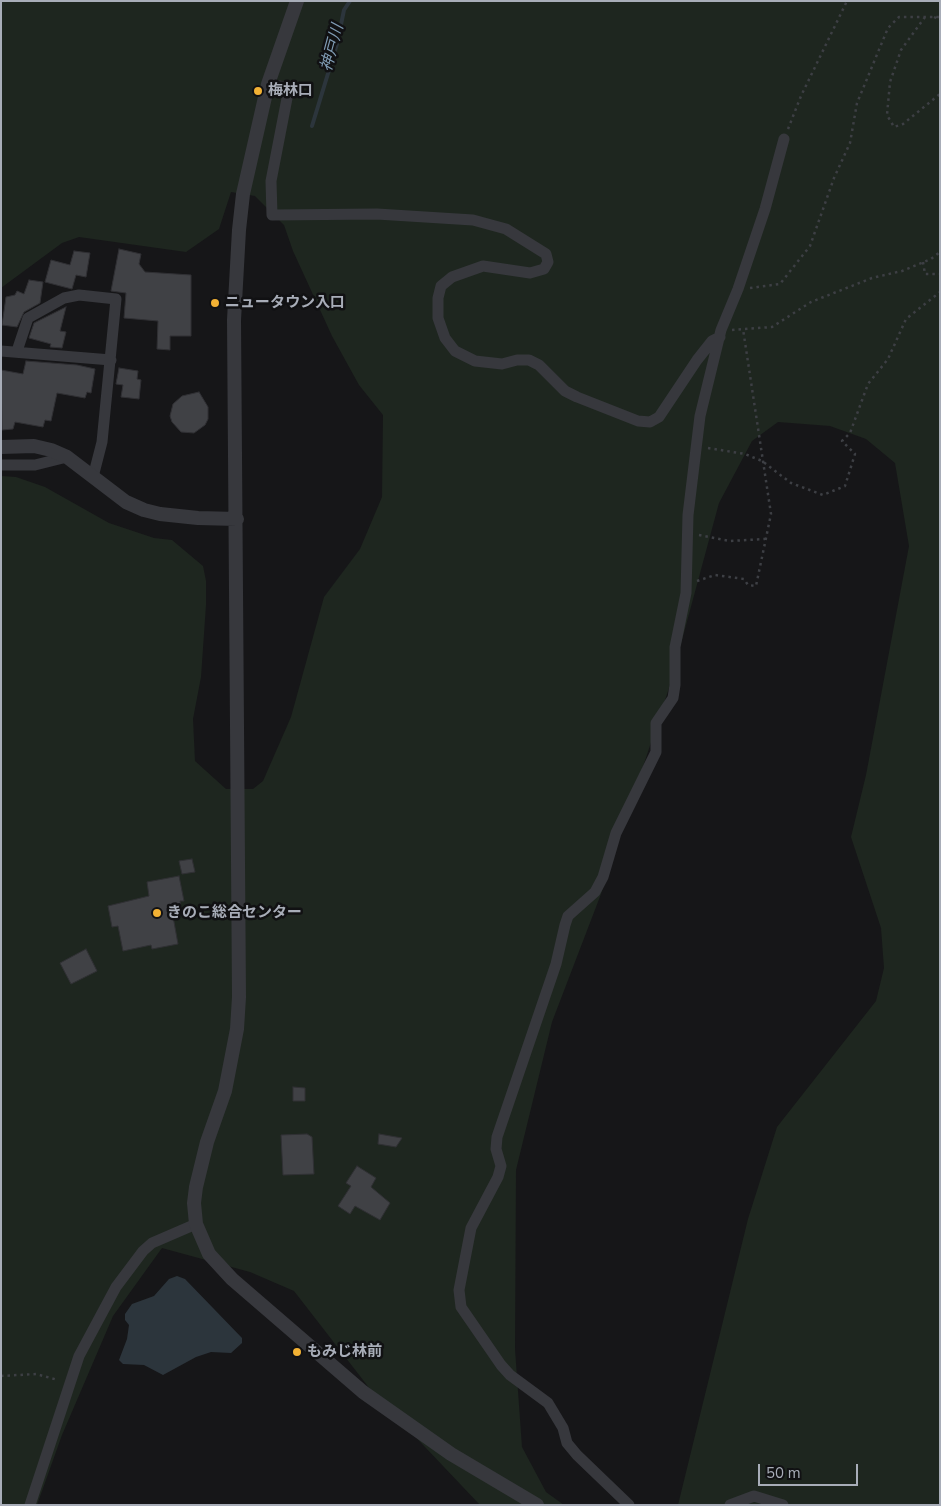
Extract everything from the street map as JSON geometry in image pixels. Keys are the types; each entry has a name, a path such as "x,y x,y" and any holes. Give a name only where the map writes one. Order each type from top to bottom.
{"street":[{"path":"298,1 268,84 243,194 238,239 234,320 239,997 237,1029 225,1091 207,1142 196,1187 194,1203 196,1224 209,1254 232,1279 356,1386 451,1454 537,1505"},
{"path":"268,84 289,88 270,181 272,215 377,214 473,220 506,229 546,254 548,262 544,269 530,273 483,266 452,277 441,286 438,298 438,318 445,338 455,351 475,360 502,364 516,360 529,360 539,365 565,391 638,421 650,422 659,417 697,360 712,341 721,334"},
{"path":"630,1505 567,1443 563,1428 548,1403 510,1375 501,1365 461,1307 459,1290 471,1228 498,1177 501,1166 496,1149 497,1138 556,964 568,916 595,892 603,877 616,834 656,752 655,727 670,704 674,692 674,647 686,584 688,533 700,416 721,334 765,209 784,139"},
{"path":"17,351 24,325 28,318 34,314 70,296 99,296 116,300 102,442 94,477"},
{"path":"1,351 111,360"},
{"path":"1,447 34,446 51,450 66,457 126,502 144,510 160,514 198,518 236,519"},
{"path":"1,466 35,465 66,457"},
{"path":"30,1505 79,1356 116,1287 143,1250 163,1237 196,1224"},
{"path":"730,1505 754,1496 783,1505"}],"path":[{"path":"784,139 801,96 847,1"},
{"path":"738,289 780,284 810,246 834,178 850,143 857,103 888,28 899,17 940,18"},
{"path":"925,17 901,50 890,82 887,115 894,127 903,124 940,94"},
{"path":"721,334 743,329 772,327 811,302 842,288 932,259 940,252"},
{"path":"923,262 925,274 940,274"},
{"path":"696,446 745,454 764,463 791,483 823,495 845,486 855,454 842,441 850,433 868,384 888,359 906,319 940,292"},
{"path":"686,584 715,575 744,579 748,586 756,586 771,514 743,329"},
{"path":"688,533 730,540 766,539"},
{"path":"1,1376 36,1374 58,1380 70,1380"}],"shaded area":[{"path":"1,1 940,1 940,1505 678,1505 748,1219 777,1127 876,1001 884,968 881,928 851,837 866,775 909,546 895,463 866,439 830,426 778,422 752,441 719,503 669,688 601,894 552,1022 516,1170 515,1349 522,1447 546,1492 564,1505 480,1505 370,1389 294,1291 250,1272 162,1248 113,1316 62,1435 37,1505 1,1505 1,476 16,477 45,487 109,523 154,538 172,540 203,566 206,581 206,605 201,677 193,719 195,761 226,789 253,789 263,781 291,717 324,597 360,549 382,497 383,415 359,385 332,336 293,251 284,225 255,196 231,192 219,229 186,252 79,237 62,243 1,288"},
{"path":"177,1276 185,1279 242,1338 242,1343 231,1353 211,1352 196,1357 163,1375 144,1365 123,1364 119,1360 127,1339 129,1325 125,1320 125,1314 132,1304 154,1296 169,1279"}],"building":[{"path":"119,249 141,254 139,264 145,272 191,275 191,336 170,336 170,350 157,349 158,321 124,318 126,293 111,291"},
{"path":"74,251 90,253 86,277 76,275 72,289 45,282 51,260 70,265"},
{"path":"29,280 43,282 40,303 24,312 17,327 2,325 6,297 15,295 17,291 24,294"},
{"path":"66,307 60,331 66,332 62,348 50,347 51,344 29,338 34,323"},
{"path":"26,361 77,365 95,369 91,393 87,392 85,398 57,393 51,421 45,420 43,427 15,422 13,429 2,430 1,370 23,374"},
{"path":"119,368 138,371 137,379 141,380 139,399 121,397 123,385 116,384"},
{"path":"199,392 208,407 208,419 205,425 194,433 181,432 172,422 170,416 173,404 182,396"},
{"path":"192,859 195,872 182,874 179,861"},
{"path":"179,876 184,901 180,901 181,910 172,911 178,944 152,949 151,945 123,951 118,926 112,927 108,906 149,896 147,882"},
{"path":"86,949 97,971 71,984 60,963"},
{"path":"293,1087 305,1088 305,1101 293,1101"},
{"path":"307,1134 312,1137 314,1174 283,1175 281,1135"},
{"path":"379,1134 402,1138 396,1147 378,1144"},
{"path":"357,1166 376,1178 371,1187 390,1203 380,1220 355,1206 350,1214 338,1206 351,1186 346,1183"}],"waterway":[{"name":"神戸川","path":"312,126 337,44 344,10 350,1"}],"place":[{"name":"梅林口","path":"258,91"},
{"name":"ニュータウン入口","path":"215,303"},
{"name":"きのこ総合センター","path":"157,913"},
{"name":"もみじ林前","path":"297,1352"}]}
